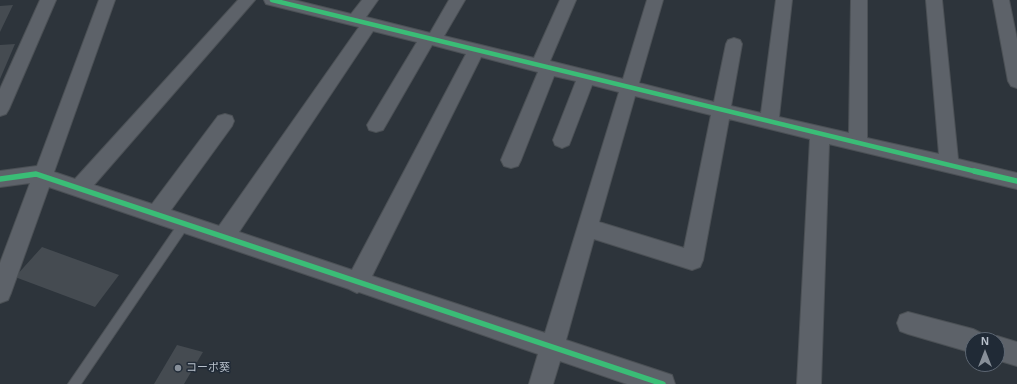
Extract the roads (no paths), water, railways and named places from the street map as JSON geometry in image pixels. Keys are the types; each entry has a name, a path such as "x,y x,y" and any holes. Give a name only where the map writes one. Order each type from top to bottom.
{"street":[{"path":"0,109 48,0"},
{"path":"0,293 107,0"},
{"path":"80,188 247,0"},
{"path":"272,0 293,2 431,39 586,76 629,88 1017,180"},
{"path":"223,238 363,21 370,0"},
{"path":"376,125 457,0"},
{"path":"511,160 568,0"},
{"path":"541,384 586,228 655,0"},
{"path":"770,121 784,0"},
{"path":"858,142 859,0"},
{"path":"934,0 949,164"},
{"path":"1001,0 1017,81"},
{"path":"586,228 692,260 720,110 725,98 734,44"},
{"path":"357,283 476,50"},
{"path":"562,140 586,76"},
{"path":"156,214 225,121"},
{"path":"809,384 820,134"},
{"path":"0,179 36,174 357,283 663,384"},
{"path":"908,323 965,340"},
{"path":"1005,350 1017,354"}],"lane":[{"path":"74,384 184,224"}],"place":[{"name":"コーポ葵","path":"178,368"}]}
